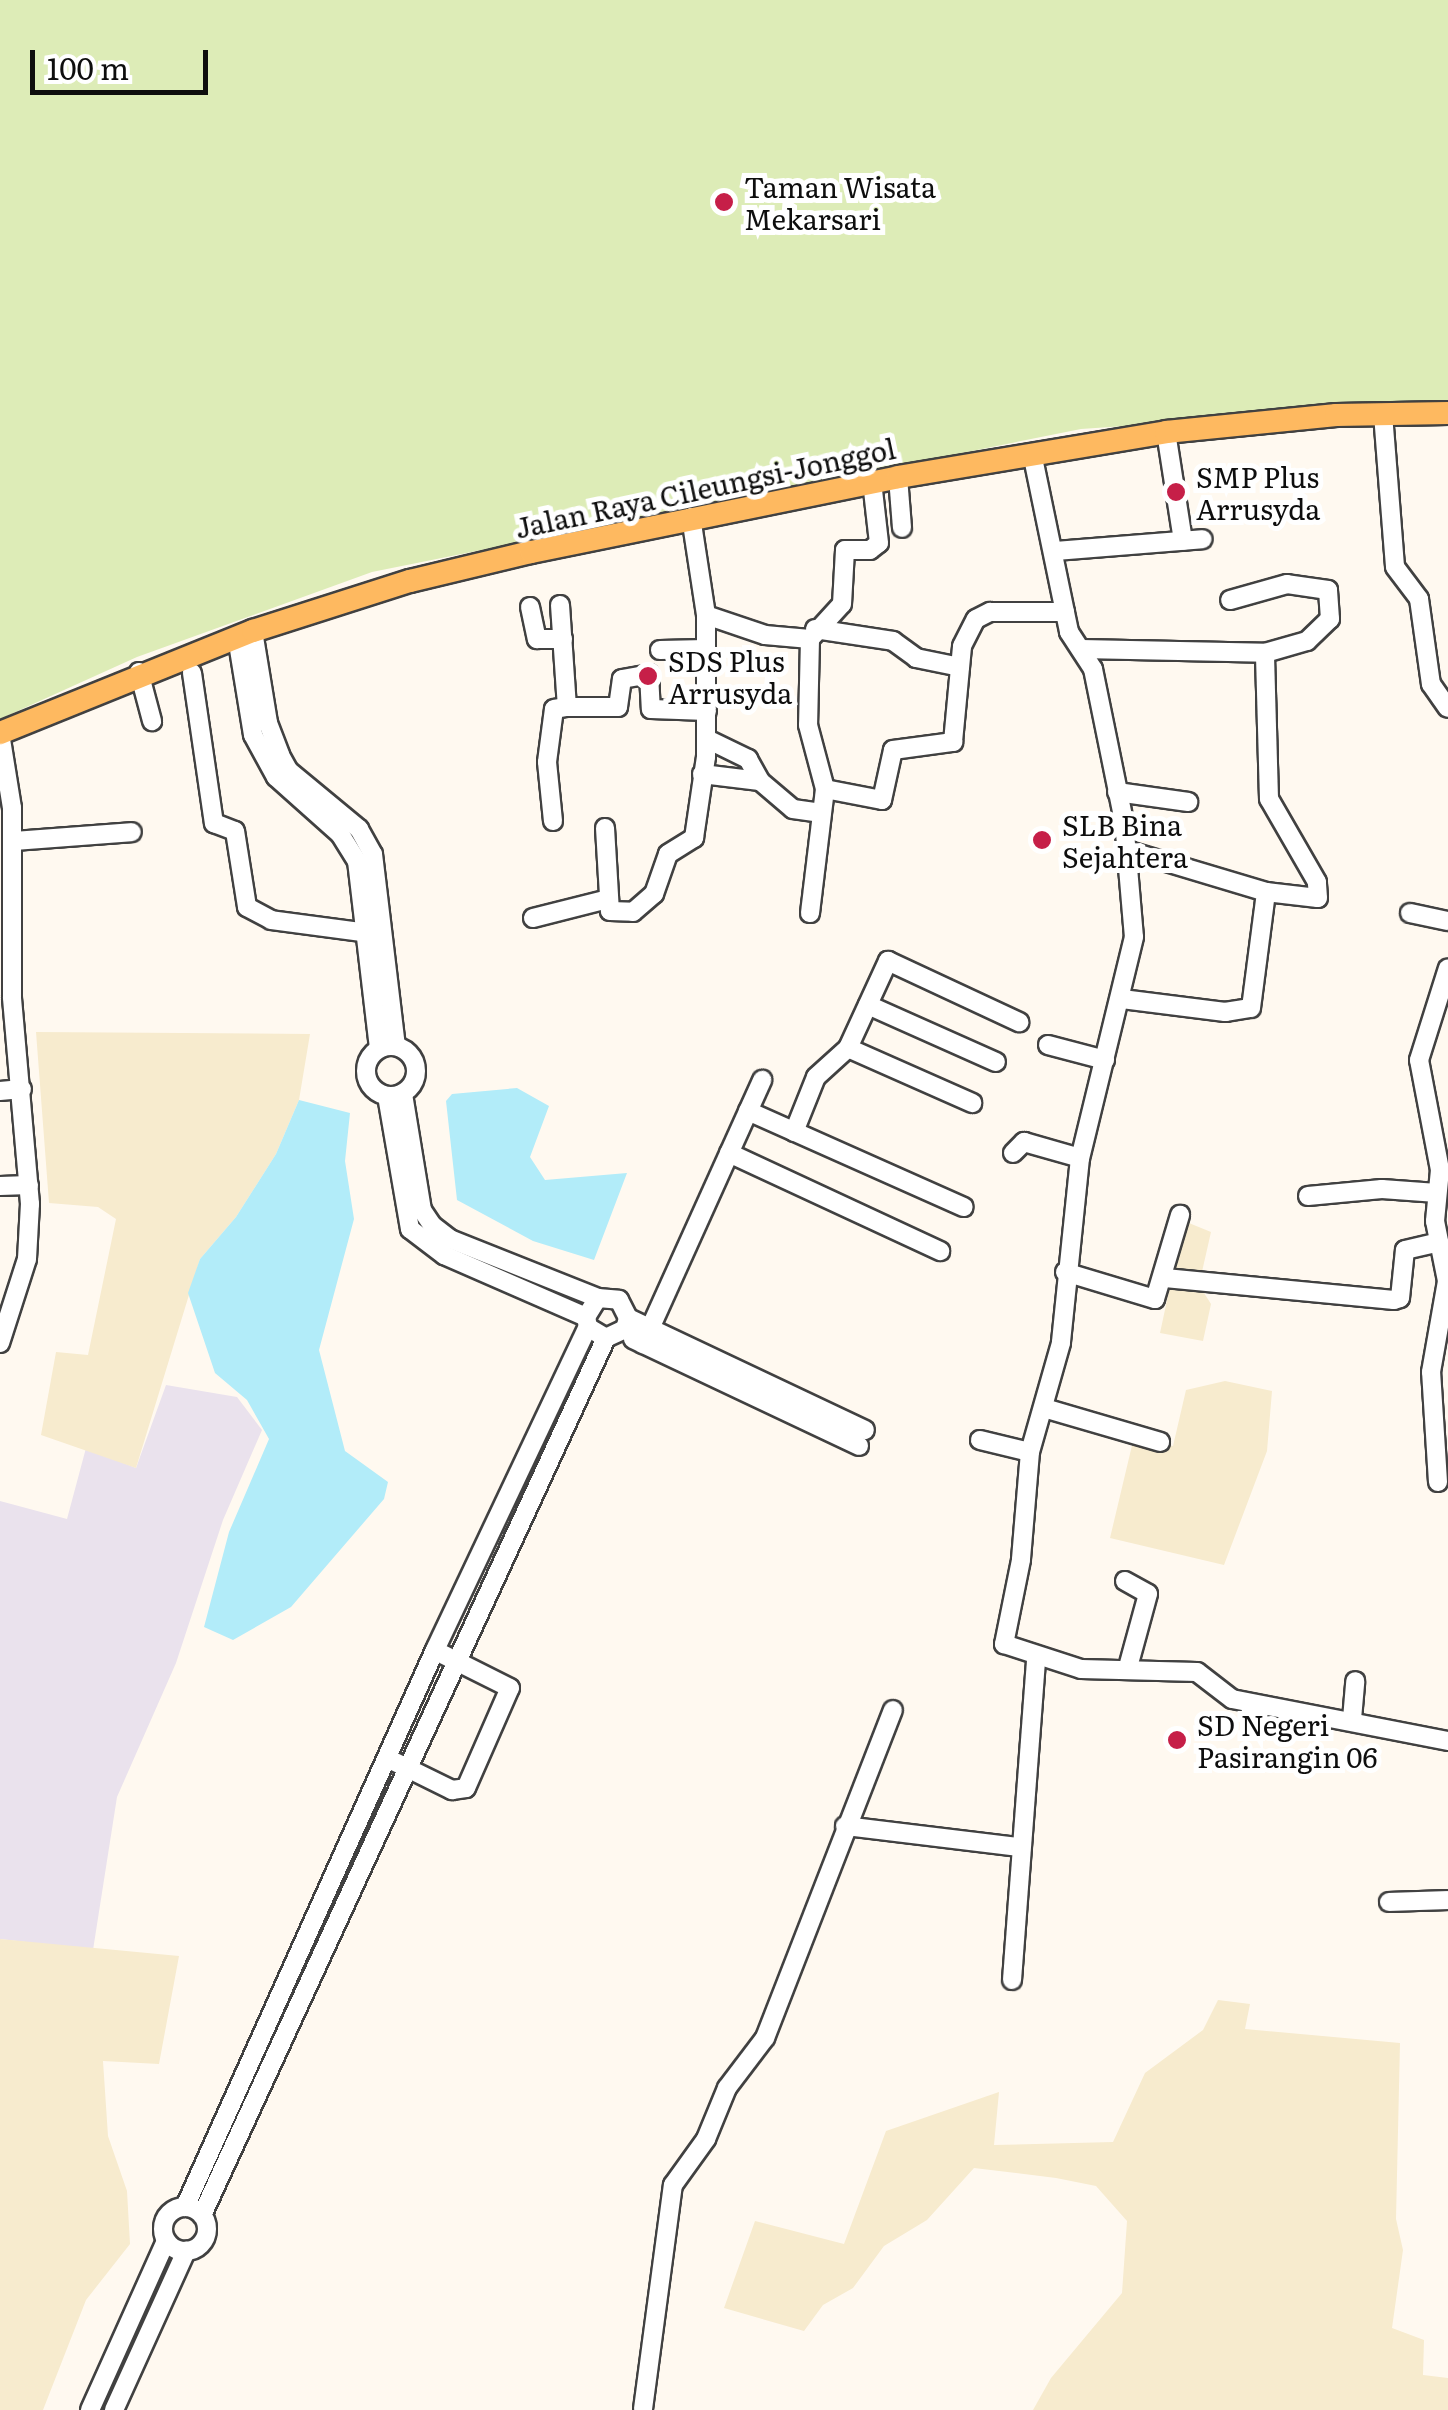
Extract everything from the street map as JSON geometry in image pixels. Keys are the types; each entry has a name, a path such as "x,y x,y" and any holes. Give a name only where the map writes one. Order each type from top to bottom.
{"main road":[{"name":"Jalan Raya Cileungsi-Jonggol","path":"0,734 139,672 410,581 691,517 1166,432 1383,414 1448,413"}],"street":[{"path":"1383,414 1395,567 1417,593 1432,684 1448,708"},
{"path":"1166,432 1183,541"},
{"path":"1032,453 1065,612 1093,669 1126,850 1134,937 1122,1000 1080,1158 1065,1272 1061,1343 1030,1452 1021,1560 1004,1644 1080,1670 1128,1667 1191,1671 1232,1699 1352,1719 1394,1734 1448,1742"},
{"path":"898,477 902,528"},
{"path":"810,913 825,789 808,725 813,634 842,604 845,550 870,550 879,543 872,482"},
{"path":"606,828 608,899 616,914 648,902 668,854 693,839 707,739 707,711 706,615 691,517"},
{"path":"1055,551 1203,540"},
{"path":"1081,649 1265,652 1322,630 1330,619 1331,593 1287,584 1230,600"},
{"path":"560,605 567,706"},
{"path":"530,608 537,639 563,639"},
{"path":"825,789 882,800 893,750 952,743 965,637 983,614 1065,612"},
{"path":"706,615 765,635 813,634 893,641 916,658 960,667"},
{"path":"245,634 253,735 276,777 340,834 356,861 388,1047"},
{"path":"245,634 268,723 288,771 359,829 373,854 388,1047"},
{"path":"660,650 706,650"},
{"path":"1126,850 1170,858 1266,892 1319,895 1269,799 1265,652"},
{"path":"139,672 152,720"},
{"path":"192,673 214,823 235,831 246,907 272,920 368,934"},
{"path":"553,821 547,762 554,711 567,706 618,708 622,678 649,674 651,709 707,711"},
{"path":"0,734 13,841 6,997 22,1090 29,1184 27,1259 0,1343"},
{"path":"707,739 748,759 760,781 794,808 820,813"},
{"path":"702,774 760,781"},
{"path":"1117,792 1188,802"},
{"path":"13,841 132,832"},
{"path":"1122,1000 1225,1012 1251,1008 1266,892"},
{"path":"533,918 608,899"},
{"path":"1410,913 1448,920"},
{"path":"794,1132 816,1076 848,1048 888,961 1019,1022"},
{"path":"1438,1482 1444,1414 1431,1372 1446,1266 1439,1242 1440,1170 1420,1047 1448,968"},
{"path":"868,1005 996,1062"},
{"path":"1048,1045 1106,1060"},
{"path":"388,1047 407,1051 416,1074 395,1095 372,1090 365,1075 368,1059 388,1047"},
{"path":"848,1048 972,1103"},
{"path":"647,1336 762,1080"},
{"path":"0,1091 22,1090"},
{"path":"395,1095 422,1210 432,1225 450,1239 598,1298 620,1300 618,1330 454,1659 395,1762"},
{"path":"395,1095 410,1229 444,1256 587,1322 647,1336 862,1438"},
{"path":"748,1111 964,1207"},
{"path":"1013,1153 1024,1142 1080,1158"},
{"path":"729,1153 940,1251"},
{"path":"0,1186 29,1184"},
{"path":"1308,1196 1382,1189 1437,1193"},
{"path":"1065,1272 1152,1300 1164,1278 1180,1215"},
{"path":"1164,1278 1394,1300 1400,1298 1404,1250 1439,1242"},
{"path":"114,2410 186,2252 205,2238 194,2211 395,1762 434,1650 598,1298"},
{"path":"1044,1408 1160,1442"},
{"path":"980,1440 1030,1452"},
{"path":"1125,1581 1148,1594 1128,1667"},
{"path":"395,1762 452,1790 466,1788 510,1688 434,1650"},
{"path":"1012,1980 1036,1658"},
{"path":"1352,1719 1355,1682"},
{"path":"643,2409 673,2185 706,2139 727,2088 765,2038 893,1710"},
{"path":"846,1826 1019,1846"},
{"path":"1389,1902 1448,1900"},
{"path":"90,2410 166,2242 165,2218 194,2211"},
{"path":"166,2242 186,2252"}],"shaded area":[{"path":"36,1032 310,1034 299,1100 276,1154 236,1217 200,1259 136,1468 41,1435 56,1352 88,1355 116,1219 98,1207 49,1203"},
{"path":"1184,1221 1211,1232 1199,1285 1211,1304 1203,1341 1160,1333"},
{"path":"1225,1381 1272,1391 1267,1451 1224,1565 1110,1538 1134,1437 1173,1446 1186,1390"},
{"path":"166,1385 237,1397 262,1430 223,1520 176,1663 117,1797 93,1950 0,1939 0,1501 67,1519 86,1448 136,1468"},
{"path":"0,1939 179,1956 159,2064 103,2061 108,2136 127,2191 130,2244 86,2300 43,2410 0,2410"},
{"path":"1218,2000 1250,2004 1245,2029 1400,2043 1396,2219 1403,2250 1392,2328 1424,2340 1423,2375 1448,2378 1448,2410 1033,2410 1051,2378 1122,2293 1127,2221 1096,2186 1056,2178 974,2168 927,2220 884,2246 853,2288 823,2305 804,2331 724,2308 755,2221 844,2244 886,2131 999,2092 994,2145 1113,2142 1145,2073 1203,2030"}],"green space":[{"name":"Taman Wisata Mekarsari","path":"0,0 1448,0 1448,404 1081,429 372,572 137,657 0,719"}],"water":[{"path":"517,1088 549,1106 530,1157 545,1180 627,1173 594,1260 533,1241 457,1200 446,1101 452,1094"},
{"path":"299,1100 350,1113 345,1161 354,1219 319,1350 345,1451 388,1482 384,1499 291,1607 233,1640 204,1627 229,1532 269,1439 247,1400 215,1373 188,1293 200,1259 236,1217 276,1154"}],"place":[{"name":"Taman Wisata Mekarsari","path":"724,202"},
{"name":"SMP Plus Arrusyda","path":"1176,492"},
{"name":"SDS Plus Arrusyda","path":"648,676"},
{"name":"SLB Bina Sejahtera","path":"1042,840"},
{"name":"SD Negeri Pasirangin 06","path":"1177,1740"}]}
